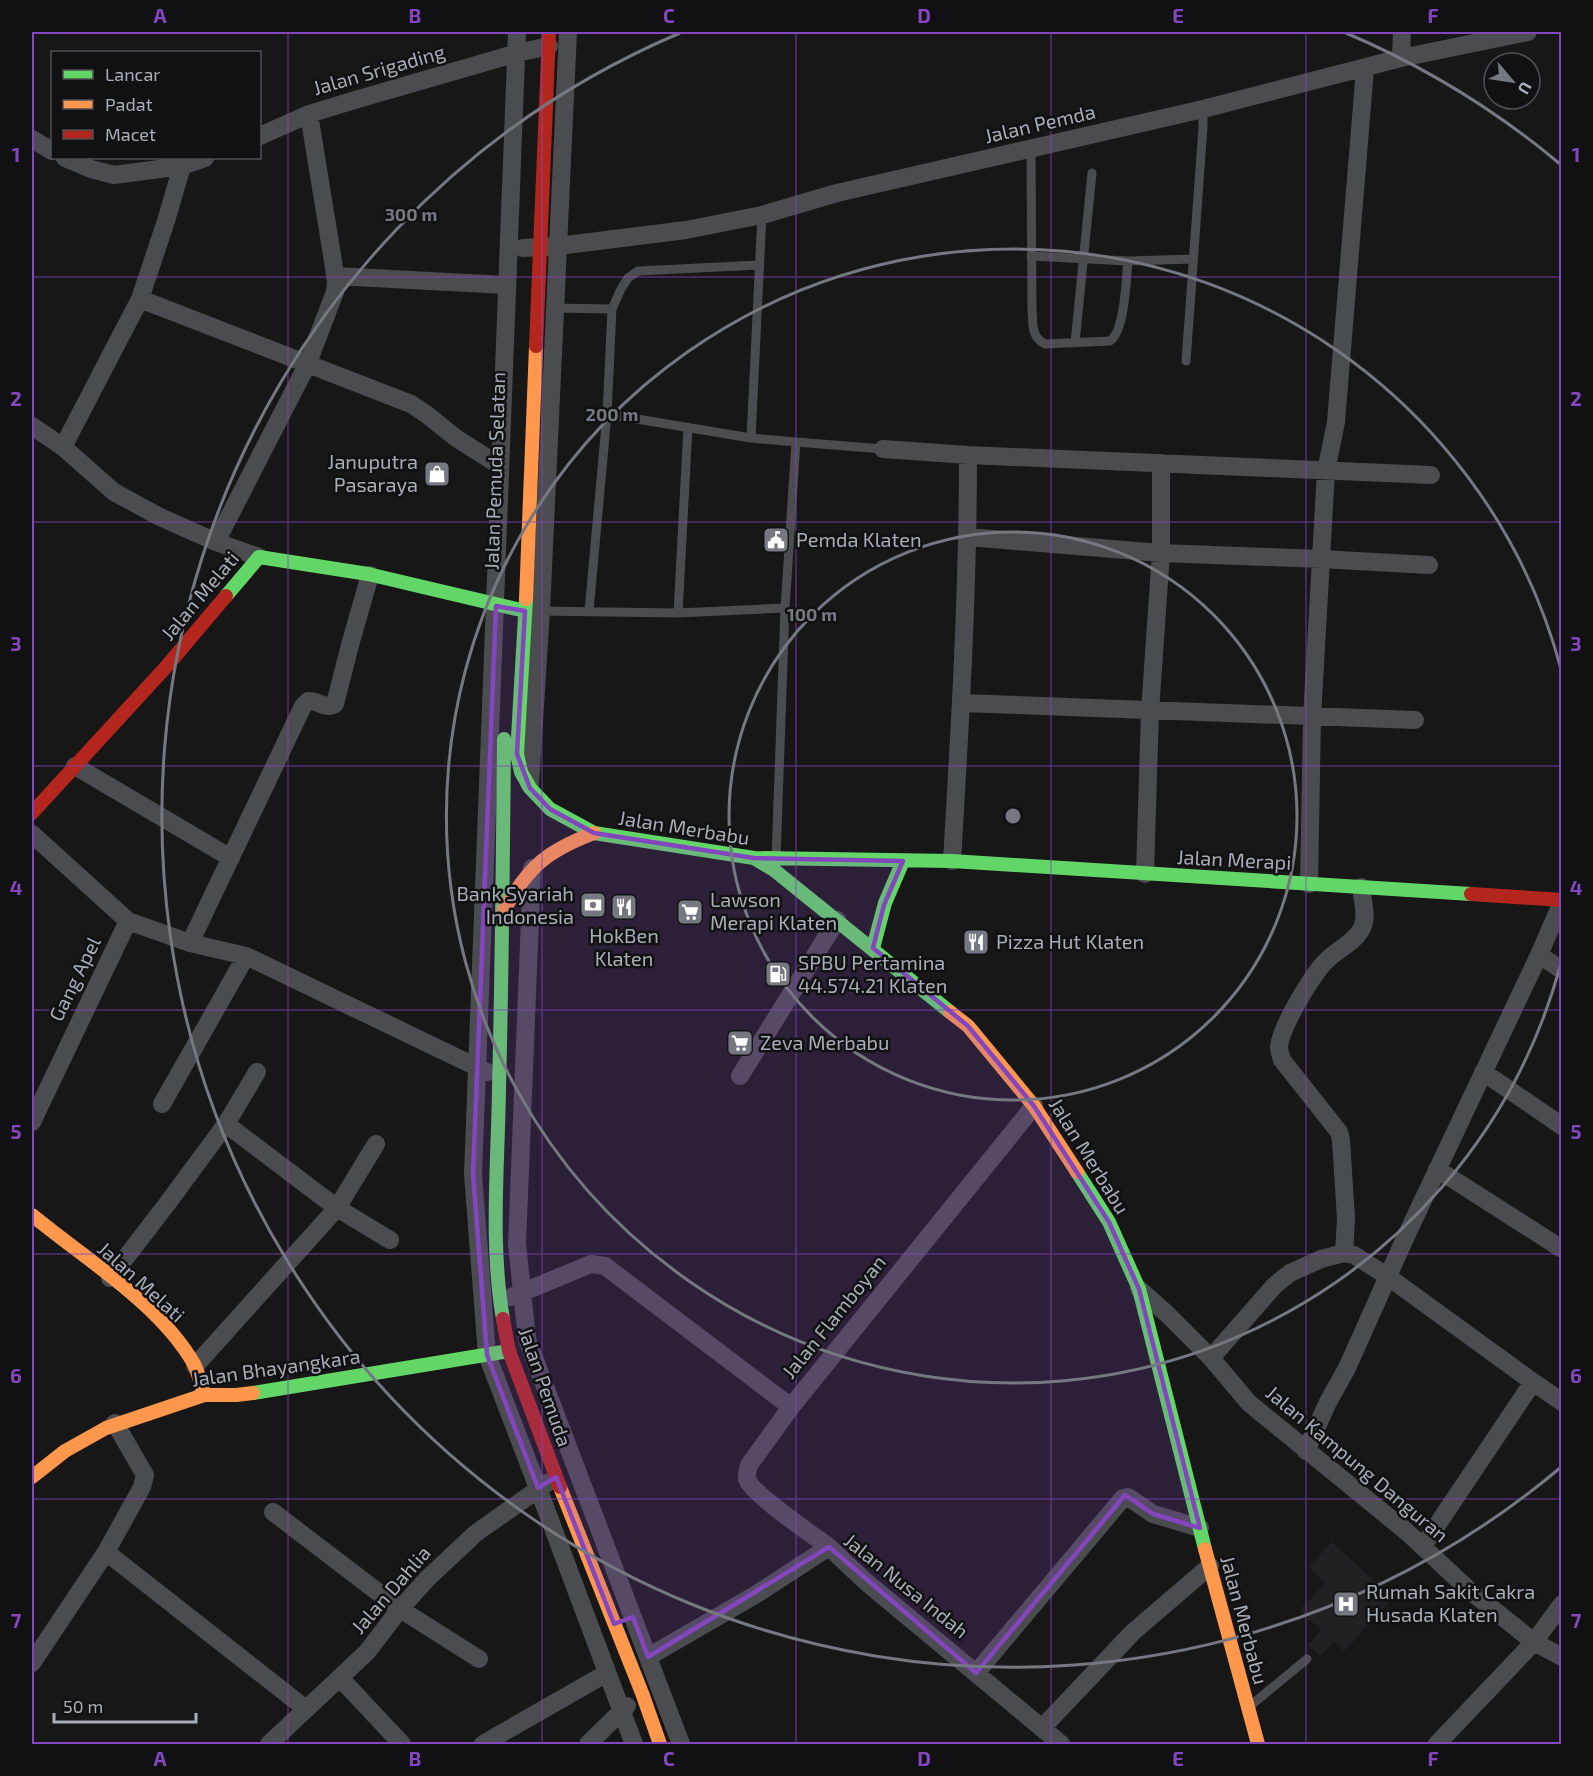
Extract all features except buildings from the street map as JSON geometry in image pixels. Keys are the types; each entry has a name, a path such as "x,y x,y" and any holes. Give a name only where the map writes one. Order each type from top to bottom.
{"main road":[{"path":"521,307 546,308 528,248 535,49 531,32"},
{"name":"Jalan Melati","path":"32,813 166,667 259,557 331,567 506,607"},
{"path":"506,607 533,611 517,754 521,772 530,788 550,809 594,833"},
{"path":"503,913 504,722"},
{"path":"503,913 522,879 532,868 566,844 594,833"},
{"name":"Jalan Merbabu","path":"594,833 754,858 774,870 968,1026 1034,1106 1109,1222 1139,1289 1258,1744"},
{"name":"Jalan Merapi","path":"754,858 952,861 1562,901"},
{"path":"873,948 876,929 884,905 903,861"},
{"name":"Jalan Pemuda","path":"503,913 496,1239 500,1301 509,1352 660,1744"},
{"name":"Jalan Melati","path":"32,1215 131,1295 171,1332 195,1365 204,1395"},
{"name":"Jalan Bhayangkara","path":"35,1470 115,1423 204,1395 236,1395 268,1391 509,1352"}],"street":[{"path":"516,32 535,49 506,285 500,466 506,607 477,1068 473,1174 487,1355 634,1744"},
{"path":"530,788 533,611 546,308 558,246 567,32"},
{"path":"1401,58 1402,32"},
{"name":"Jalan Pemda","path":"528,248 686,230 762,215 837,193 1203,109 1401,58 1528,32"},
{"name":"Jalan Srigading","path":"261,136 309,114 535,49"},
{"path":"1309,884 1312,717 1326,471 1336,422 1365,69"},
{"path":"216,542 307,364 335,292 335,276 309,114"},
{"path":"32,139 51,150"},
{"path":"67,159 114,175 182,166 202,159"},
{"path":"63,447 140,299 182,166"},
{"path":"335,276 506,285"},
{"path":"140,299 411,404 456,438 500,466"},
{"path":"32,426 63,447 114,492 158,516 216,542 259,557"},
{"path":"883,449 968,455 1431,474"},
{"path":"952,861 962,703 968,537 968,455"},
{"path":"1145,874 1150,711 1161,553 1161,463"},
{"path":"968,537 1161,553 1429,565"},
{"path":"190,942 303,706 308,701 327,706 335,704 370,575"},
{"path":"962,703 1415,720"},
{"path":"75,766 231,858"},
{"path":"32,834 128,921 190,942 246,956 500,1078"},
{"path":"532,868 518,1244 527,1340 681,1744"},
{"path":"1344,1253 1346,1219 1339,1132 1282,1060 1279,1049 1281,1036 1317,972 1362,928 1365,919 1361,887"},
{"path":"1306,1451 1328,1402 1347,1368 1387,1276 1539,955 1562,901"},
{"path":"740,1076 837,920"},
{"name":"Gang Apel","path":"32,1122 128,921"},
{"path":"1539,955 1562,970"},
{"path":"162,1104 246,956"},
{"path":"110,1278 226,1125 257,1072"},
{"path":"1484,1072 1562,1126"},
{"name":"Jalan Flamboyan","path":"829,1547 754,1489 748,1480 749,1465 791,1407 1034,1106"},
{"path":"226,1125 337,1208 390,1239"},
{"path":"195,1365 337,1208 376,1144"},
{"path":"1437,1169 1562,1249"},
{"path":"1211,1358 1275,1285 1290,1273 1321,1259 1344,1253 1354,1255 1387,1276 1562,1402"},
{"path":"500,1301 591,1264 605,1266 791,1407"},
{"name":"Jalan Kampung Danguran","path":"1139,1289 1211,1358 1249,1403 1423,1546 1468,1590 1534,1642 1562,1657"},
{"path":"1423,1546 1533,1382"},
{"path":"32,1663 106,1552 142,1487 145,1475 115,1423"},
{"name":"Jalan Dahlia","path":"269,1744 367,1652 400,1609 427,1579 476,1533 556,1477"},
{"path":"976,1673 1123,1498 1130,1498 1153,1515 1200,1528"},
{"path":"273,1512 400,1609 479,1659"},
{"name":"Jalan Nusa Indah","path":"648,1657 755,1595 829,1547 865,1581 1061,1744"},
{"path":"106,1552 306,1709"},
{"path":"1042,1728 1132,1632 1210,1566"},
{"path":"1437,1744 1534,1642 1562,1604"},
{"path":"614,1624 633,1617"},
{"path":"483,1744 607,1673"},
{"path":"340,1678 402,1744"},
{"path":"588,1744 642,1693"}],"lane":[{"path":"1186,361 1203,109"},
{"path":"1031,148 1032,310 1037,339 1045,344 1105,343 1114,339 1121,318 1128,261"},
{"path":"1075,343 1092,173"},
{"path":"751,438 762,215"},
{"path":"1031,256 1128,261 1193,259"},
{"path":"589,611 607,414 612,309 621,289 628,278 638,271 759,265"},
{"path":"546,308 612,309"},
{"path":"607,414 751,438 883,449"},
{"path":"678,613 688,427"},
{"path":"776,858 785,608 796,442"},
{"path":"533,611 678,613 785,608"},
{"path":"1248,1708 1307,1659"}],"highlighted area":[{"path":"496,606 525,611 517,754 530,788 550,809 594,833 754,858 903,861 884,905 873,948 968,1026 1034,1106 1109,1222 1139,1289 1200,1528 1153,1514 1125,1495 976,1673 829,1547 648,1657 633,1617 614,1624 556,1477 538,1488 487,1355 473,1174"}],"shaded area":[{"name":"Rumah Sakit Cakra Husada Klaten","path":"1332,1542 1393,1598 1344,1651 1334,1642 1321,1656 1308,1645 1321,1630 1300,1610 1325,1583 1309,1567"}],"traffic: fast":[{"path":"226,596 259,557 368,574 525,611"},
{"path":"526,599 517,754 521,772 530,788 550,809 594,833 754,858 774,870 950,1012"},
{"path":"503,1319 497,1262 496,1204 504,739"},
{"path":"754,858 952,861 1471,894"},
{"path":"873,948 885,903 903,861"},
{"path":"1077,1172 1109,1222 1139,1289 1205,1549"},
{"path":"253,1393 509,1351"}],"traffic: slow":[{"path":"526,599 536,346"},
{"path":"504,910 522,882 541,862 564,846 594,833"},
{"path":"950,1012 968,1026 1034,1106 1077,1172"},
{"path":"32,1215 142,1302 162,1322 194,1364 204,1395"},
{"path":"32,1477 65,1451 106,1428 204,1395 253,1393"},
{"path":"560,1487 660,1744"},
{"path":"1205,1549 1258,1744"}],"traffic: jam":[{"path":"536,346 549,32"},
{"path":"32,813 166,667 226,596"},
{"path":"1471,894 1562,900"},
{"path":"503,1319 509,1351 560,1487"}],"place":[{"name":"Januputra Pasaraya","path":"437,474"},
{"name":"Pemda Klaten","path":"776,540"},
{"name":"Bank Syariah Indonesia","path":"593,905"},
{"name":"HokBen Klaten","path":"624,907"},
{"name":"Lawson Merapi Klaten","path":"690,912"},
{"name":"Pizza Hut Klaten","path":"976,942"},
{"name":"SPBU Pertamina 44.574.21 Klaten","path":"778,974"},
{"name":"Zeva Merbabu","path":"740,1043"},
{"name":"Rumah Sakit Cakra Husada Klaten","path":"1346,1604"}]}
